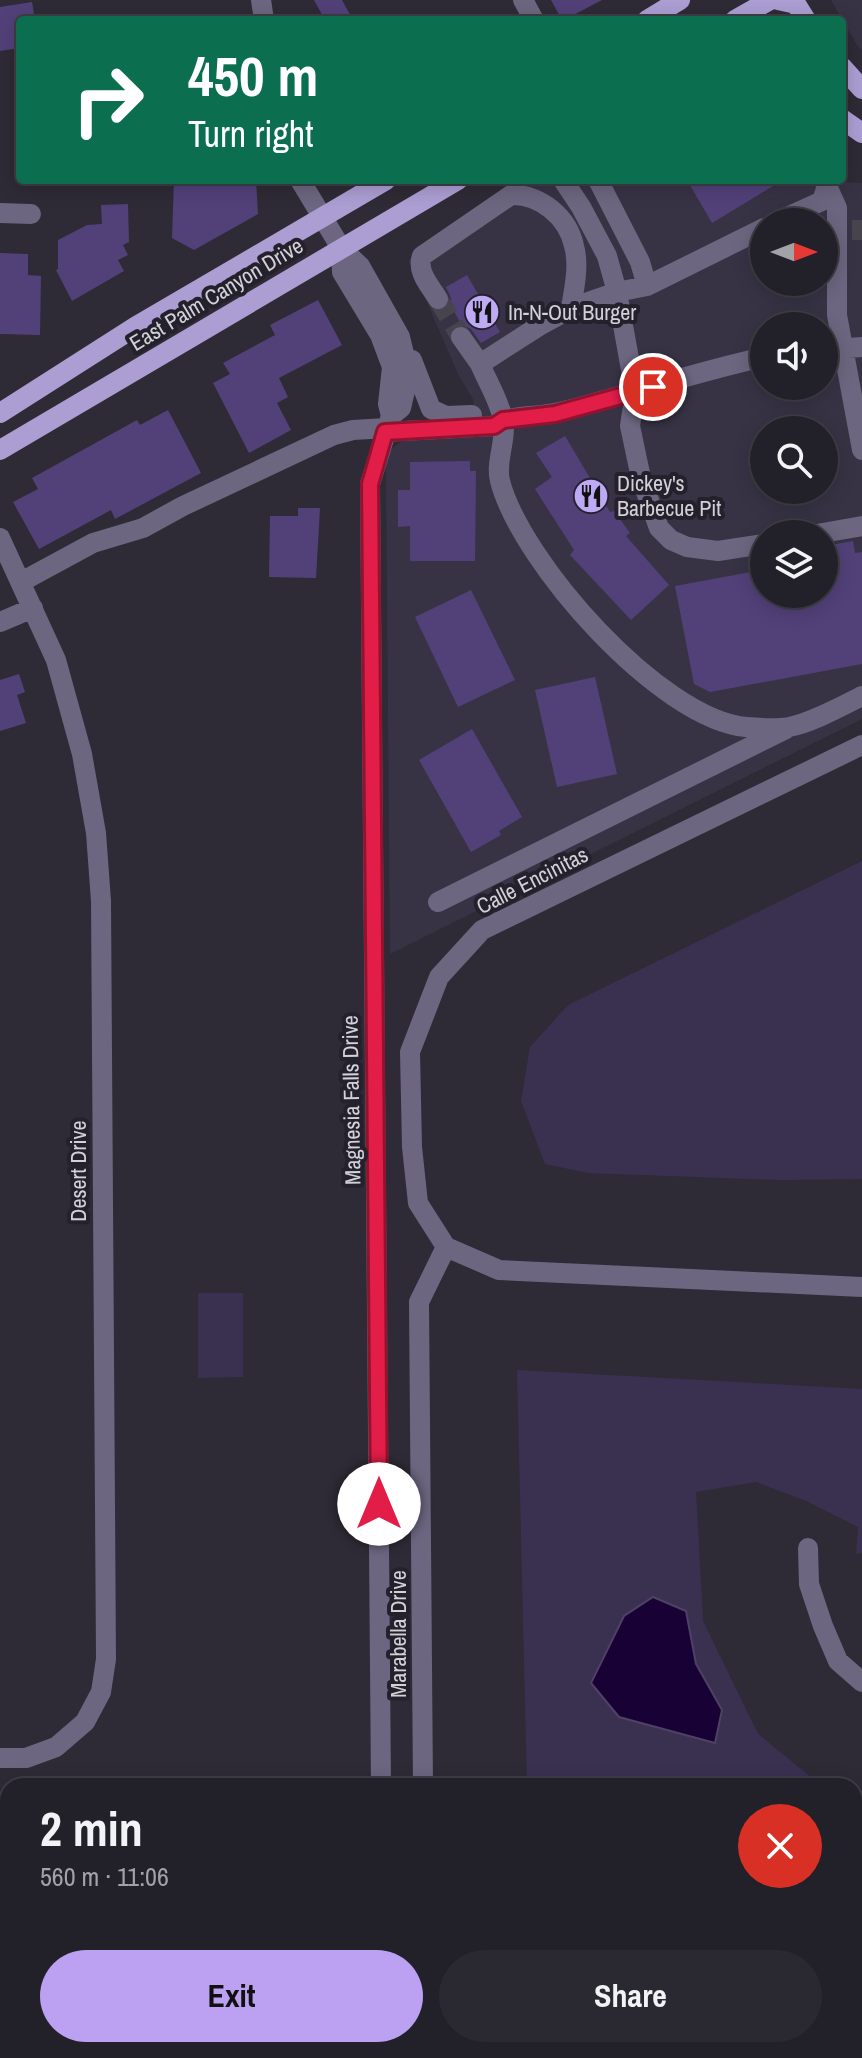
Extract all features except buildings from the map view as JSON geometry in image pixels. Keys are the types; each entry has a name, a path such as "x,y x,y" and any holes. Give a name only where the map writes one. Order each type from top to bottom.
{"main road":[{"path":"654,16 680,0"},
{"path":"743,16 773,0 796,4 804,16"},
{"path":"846,71 862,89"},
{"name":"East Palm Canyon Drive","path":"0,413 135,327 380,184"},
{"name":"East Palm Canyon Drive","path":"0,450 451,184"}],"street":[{"name":"Magnesia Falls Drive","path":"302,184 341,248 360,266 403,347 407,382 401,408 388,425"},
{"path":"566,184 607,256 617,292 635,392 630,426 641,478 659,528 671,540 687,547 718,551 750,546"},
{"path":"600,184 640,262 647,286"},
{"path":"807,208 822,201 825,184"},
{"path":"825,184 845,231 837,315 862,450"},
{"path":"438,299 421,272 419,262 422,256 511,195 522,195 546,205 562,221 574,246 576,282 572,302"},
{"path":"0,213 31,214"},
{"path":"480,364 574,307 617,292 647,286 750,235"},
{"name":"Magnesia Falls Drive","path":"341,248 342,272 388,350 392,367 388,425 370,484 381,1778"},
{"path":"461,337 480,364 503,420 498,478 514,519 553,580 652,682 698,713 744,727 789,727"},
{"path":"403,347 414,364 431,409 446,416 493,414 503,420"},
{"path":"21,582 93,543 143,528 334,435 388,425 494,426 503,420 555,414 750,360"},
{"path":"838,530 862,526"},
{"name":"Desert Drive","path":"0,538 56,660 82,754 96,833 101,917 106,1659 101,1692 85,1722 56,1747 26,1758 0,1758"},
{"path":"0,622 33,608"},
{"path":"438,902 789,727 862,696"},
{"name":"Calle Encinitas","path":"446,1247 418,1203 412,1147 410,1052 439,977 482,930 862,745"},
{"path":"446,1247 499,1270 862,1287"},
{"name":"Marabella Drive","path":"423,1778 419,1302 446,1247"},
{"path":"808,1548 809,1584 823,1626 838,1661 862,1682"}],"shaded area":[{"path":"831,0 862,0 862,50 846,26 846,16 840,16"},
{"path":"862,183 862,719 390,954 386,465 390,450 402,441 477,433 473,399 458,374 409,261 420,249 523,184"},
{"path":"862,861 862,1179 781,1180 588,1173 545,1164 521,1101 530,1047 568,1005"},
{"path":"198,1293 243,1293 243,1377 198,1378"},
{"path":"517,1370 862,1389 862,1553 856,1554 858,1527 806,1501 756,1482 696,1492 703,1621 758,1734 812,1778 527,1778"},
{"path":"653,1597 686,1611 696,1664 722,1710 715,1743 619,1717 591,1683 624,1616"}],"tunnel":[{"path":"852,230 862,230"},
{"path":"438,299 461,337"}],"place":[{"name":"In-N-Out Burger","path":"482,312"},
{"name":"Dickey's Barbecue Pit","path":"591,496"}],"route":[{"path":"379,1504 370,484 385,432 494,426 503,420 555,414 653,387"}]}
